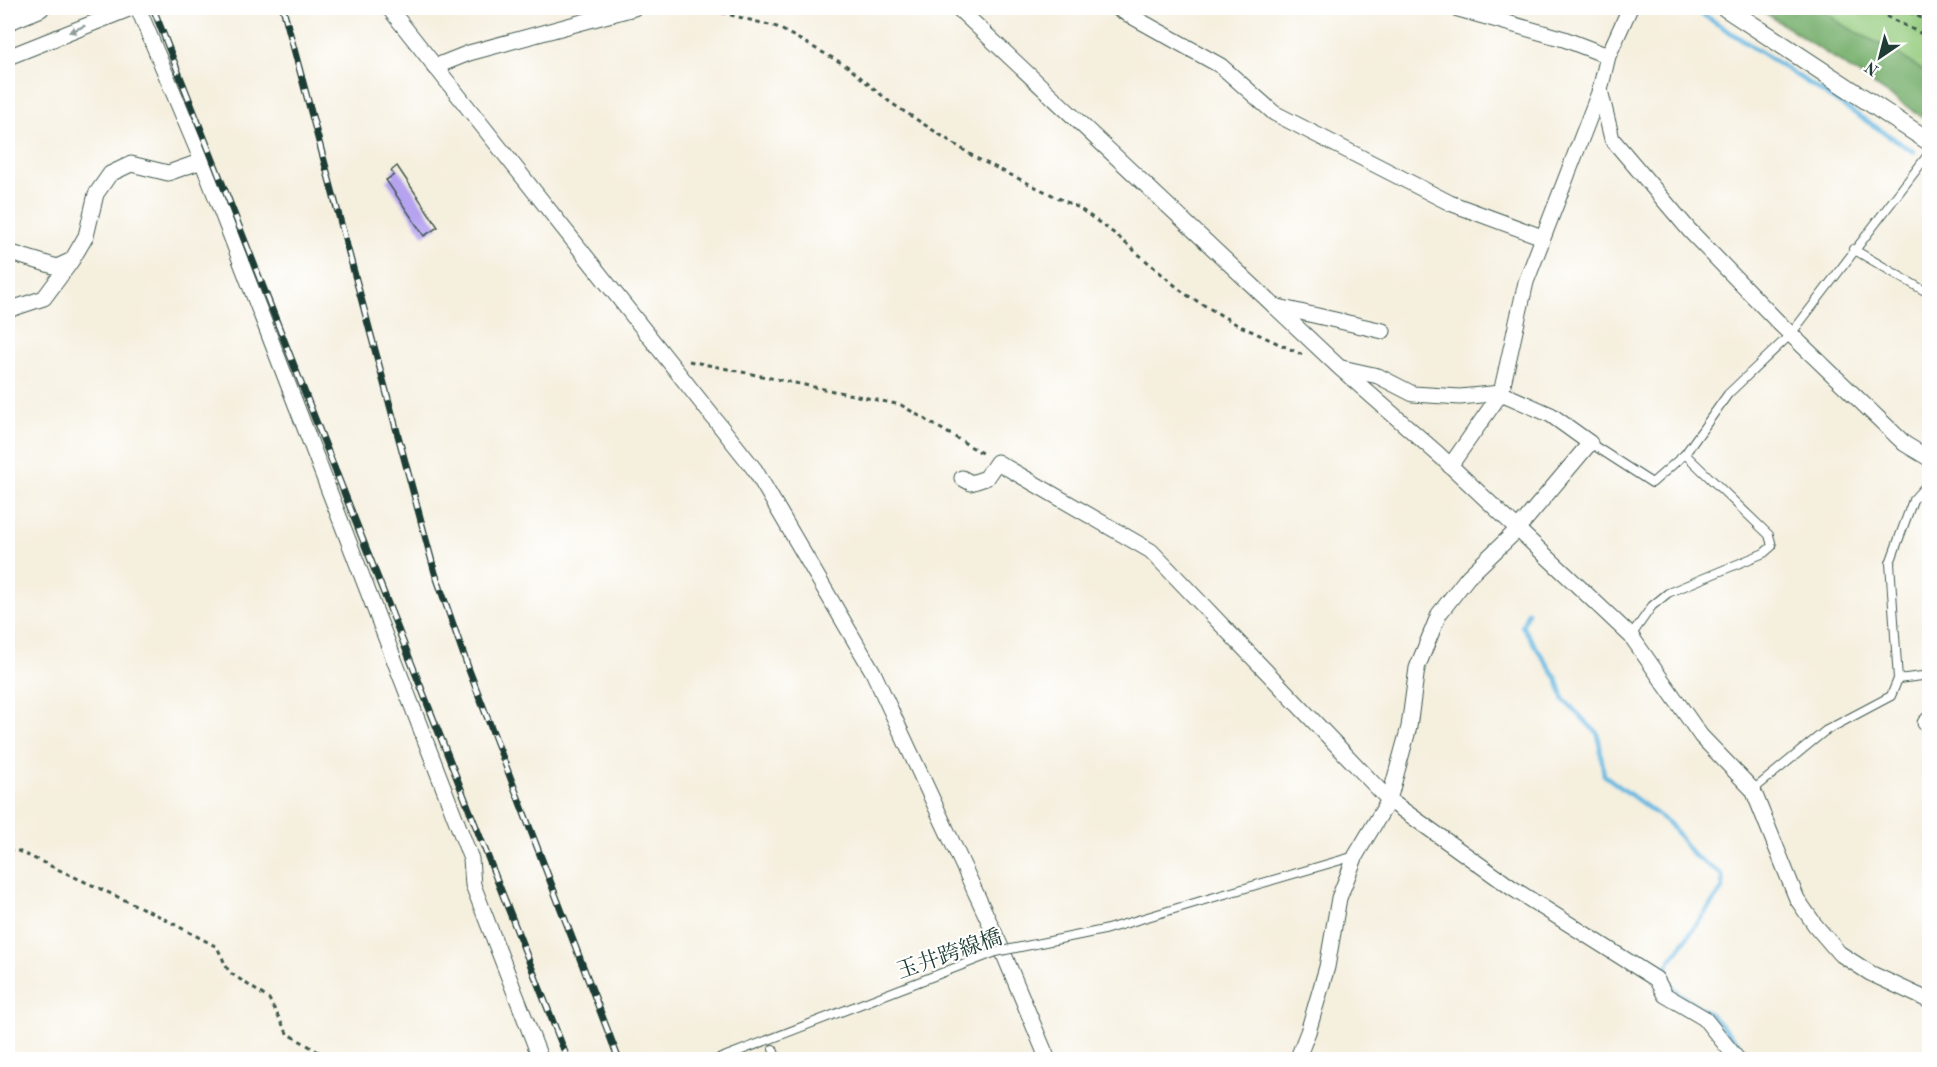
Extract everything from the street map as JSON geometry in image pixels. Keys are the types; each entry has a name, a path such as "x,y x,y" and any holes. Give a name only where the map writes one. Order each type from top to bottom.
{"street":[{"path":"8,21 40,8"},
{"path":"8,57 131,8"},
{"path":"138,8 202,161 471,859 473,885 541,1059"},
{"path":"389,8 755,470 873,672 1000,945 1048,1059"},
{"path":"434,67 469,53 634,8"},
{"path":"958,8 1339,367 1450,466 1516,531 1631,636 1701,736 1754,790 1797,899 1815,926 1839,953 1869,973 1929,1001"},
{"path":"1121,8 1221,66 1274,113 1450,203 1542,237"},
{"path":"1455,8 1564,39 1608,56"},
{"path":"1450,466 1501,393 1526,282 1600,90 1608,56 1630,8"},
{"path":"1726,8 1929,142"},
{"path":"1600,90 1612,139 1690,231 1791,334 1905,444 1929,459"},
{"path":"8,310 44,298 72,260 86,236 96,194 111,174 131,164 168,173 202,161"},
{"path":"8,252 57,267 72,260"},
{"path":"1274,306 1383,332"},
{"path":"1297,1059 1308,1032 1326,968 1339,898 1356,855 1389,800 1409,727 1417,668 1439,614 1468,577 1516,531 1590,443 1551,415 1501,393 1461,397 1413,394 1378,376 1339,367"},
{"path":"962,478 971,483 986,478 997,462 1151,552 1389,800 1512,888 1656,979 1665,995 1704,1018 1738,1059"}],"lane":[{"path":"1590,443 1652,483 1685,453 1728,394 1791,334 1853,249 1929,152"},
{"path":"1853,249 1929,294"},
{"path":"1631,636 1652,606 1668,593 1764,553 1772,546 1769,535 1685,453"},
{"path":"1754,790 1825,731 1891,696 1898,679 1890,563 1903,522 1913,500 1929,481"},
{"path":"1898,679 1929,675"},
{"name":"玉井跨線橋","path":"716,1059 996,952 1104,930 1356,855"},
{"path":"471,859 547,1059"},
{"path":"773,1049 777,1059"}],"path":[{"path":"704,8 777,27 847,66 891,103 976,158 1079,208 1115,234 1185,294 1236,324 1308,357"},
{"path":"1870,8 1929,38"},
{"path":"1901,8 1929,22"},
{"path":"663,356 902,405 997,462"},
{"path":"8,850 18,851 156,914 217,947 229,972 269,999 287,1033 332,1059"}],"green space":[{"path":"1758,8 1929,8 1929,121"},
{"path":"1758,8 1820,8 1843,25 1898,54 1929,75 1929,121"}],"building":[{"path":"397,166 438,227 424,236 386,180 394,175 391,171"}],"waterway":[{"path":"1693,8 1914,152"},
{"path":"1528,612 1522,626 1557,679 1564,700 1598,734 1604,775 1670,824 1693,855 1722,875 1723,888 1670,961 1663,976 1680,994 1711,1015 1753,1060"}],"railway":[{"path":"153,8 568,1060"},
{"path":"283,8 435,573 469,670 619,1060"}]}
